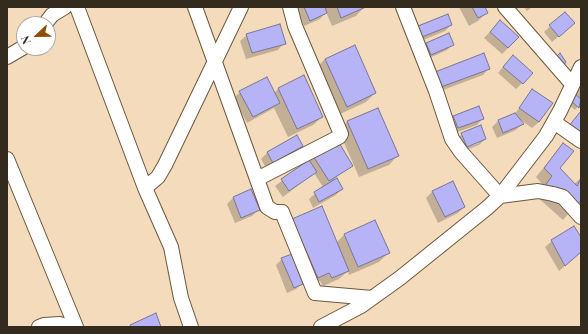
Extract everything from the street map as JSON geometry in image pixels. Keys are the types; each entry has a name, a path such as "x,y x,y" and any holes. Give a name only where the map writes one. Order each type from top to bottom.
{"street":[{"path":"51,16 65,7"},
{"path":"77,7 145,188 171,248 181,298 191,327"},
{"path":"195,7 267,207 274,212 282,212 315,293 372,298"},
{"path":"145,188 158,177 165,165 216,62 241,7"},
{"path":"257,178 339,137 341,134 295,26 290,7"},
{"path":"403,7 436,91 452,139 500,196"},
{"path":"505,7 572,84"},
{"path":"7,57 16,52"},
{"path":"321,327 372,298 400,278 500,196 546,136 581,68"},
{"path":"554,122 581,141"},
{"path":"7,159 76,327"},
{"path":"500,196 538,191 553,194 563,197 581,216"},
{"path":"39,327 44,325 60,324 68,327"}],"building":[{"path":"304,7 325,7 327,13 310,21"},
{"path":"337,7 366,7 341,18"},
{"path":"472,7 485,7 488,13 478,18"},
{"path":"565,12 575,23 559,37 549,25"},
{"path":"448,14 452,25 422,37 418,26"},
{"path":"500,20 519,37 508,48 490,32"},
{"path":"280,24 286,44 252,53 246,34"},
{"path":"449,33 454,45 431,55 426,43"},
{"path":"355,45 376,93 347,107 325,59"},
{"path":"484,53 490,69 441,87 435,72"},
{"path":"560,53 566,62 562,68 555,58"},
{"path":"513,55 533,73 523,84 503,67"},
{"path":"304,75 323,117 297,129 278,88"},
{"path":"267,77 280,103 253,117 239,91"},
{"path":"532,89 553,103 539,122 519,108"},
{"path":"575,94 581,99 579,108 570,100"},
{"path":"479,106 484,119 458,128 453,116"},
{"path":"378,108 399,156 368,169 347,121"},
{"path":"581,111 581,130 577,135 568,127"},
{"path":"515,113 524,124 503,133 498,120"},
{"path":"481,125 486,139 467,147 461,133"},
{"path":"297,135 303,146 273,163 267,152"},
{"path":"338,141 353,166 329,181 313,156"},
{"path":"563,143 574,151 560,168 577,186 581,178 581,200 572,212 544,187 552,176 544,168"},
{"path":"309,160 317,172 289,191 281,179"},
{"path":"337,178 343,189 319,202 314,192"},
{"path":"453,181 465,207 445,217 432,191"},
{"path":"251,189 260,210 241,218 233,197"},
{"path":"322,206 349,271 332,278 329,273 318,278 292,219"},
{"path":"375,220 390,253 358,267 344,234"},
{"path":"574,226 581,237 581,252 565,266 551,240"},
{"path":"292,254 303,284 294,288 281,258"},
{"path":"156,313 161,327 131,327 130,325"}]}
